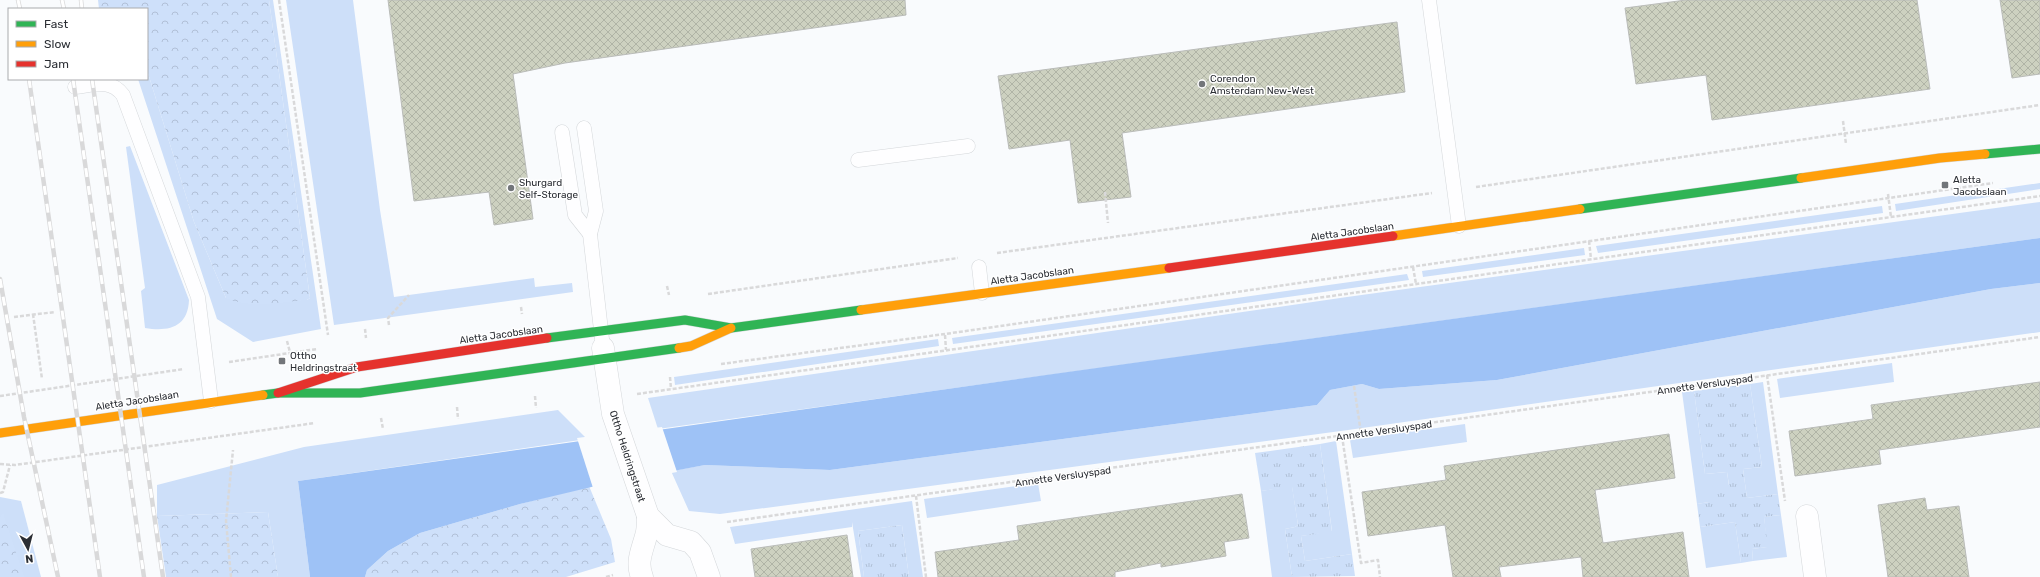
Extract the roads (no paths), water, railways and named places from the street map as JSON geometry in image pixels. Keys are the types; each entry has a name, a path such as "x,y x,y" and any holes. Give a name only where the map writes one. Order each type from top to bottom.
{"street":[{"name":"Aletta Jacobslaan","path":"1976,153 2012,142"},
{"name":"Aletta Jacobslaan","path":"278,394 357,367 603,345 691,346 731,328 1976,153 2040,149"},
{"name":"Aletta Jacobslaan","path":"0,433 211,401 278,394 360,393 603,345 684,320 731,328"},
{"name":"Ottho Heldringstraat","path":"603,345 612,406 645,507 667,535 691,542 700,552 709,577"},
{"path":"642,577 638,568 645,507"},
{"path":"1807,516 1815,577"}],"lane":[{"path":"1429,0 1459,226"},
{"path":"75,87 111,84 118,88 123,95 198,297 211,401"},
{"path":"584,128 596,211 590,234 603,345"},
{"path":"562,132 575,216 590,234"},
{"path":"858,160 968,146"},
{"path":"979,267 982,293"}],"water":[{"path":"2040,238 2040,283 1991,289 1497,380 1379,389 1362,384 1330,390 1317,405 830,470 705,465 604,484 520,504 420,533 388,551 367,570 365,577 310,577 298,481 1046,375"}],"railway":[{"path":"18,0 20,8"},
{"path":"62,0 64,8"},
{"path":"81,0 82,8"},
{"path":"29,80 100,577"},
{"path":"73,80 144,577"},
{"path":"92,80 163,577"},
{"path":"0,279 24,417 58,577"}],"place":[{"name":"Corendon Amsterdam New-West","path":"1202,84"},
{"name":"Aletta Jacobslaan","path":"1945,185"},
{"name":"Shurgard Self-Storage","path":"511,188"},
{"name":"Ottho Heldringstraat","path":"282,361"}]}
